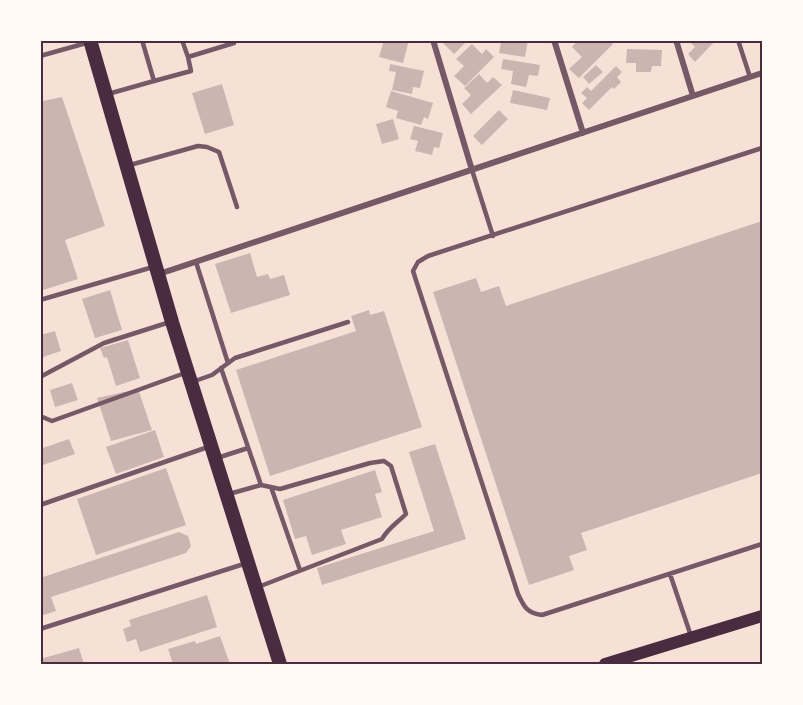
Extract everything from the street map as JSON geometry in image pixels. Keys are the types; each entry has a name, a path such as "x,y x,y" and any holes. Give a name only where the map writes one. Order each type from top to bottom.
{"main road":[{"path":"91,41 172,322 280,664"},
{"path":"605,664 762,616"}],"street":[{"path":"432,40 472,170"},
{"path":"554,40 583,133"},
{"path":"676,40 693,96"},
{"path":"157,270 196,262 762,73"}],"lane":[{"path":"142,40 154,81"},
{"path":"106,94 191,71 182,40"},
{"path":"188,57 234,43 233,40"},
{"path":"738,40 750,77"},
{"path":"40,56 91,41"},
{"path":"127,166 198,147 207,147 219,152 237,207"},
{"path":"762,147 428,256 418,262 413,271 518,594 524,607 531,613 542,615 762,544"},
{"path":"472,170 493,236"},
{"path":"196,262 228,363"},
{"path":"40,300 157,270"},
{"path":"40,377 104,343 172,322"},
{"path":"40,416 52,421 190,377 212,375 235,358 348,322"},
{"path":"221,368 261,485"},
{"path":"40,505 213,452 248,448"},
{"path":"227,495 261,485 280,489 384,461 391,466 406,514 387,529 382,539 256,588"},
{"path":"271,487 300,570"},
{"path":"40,629 247,563"},
{"path":"670,574 691,638"}],"building":[{"path":"384,40 409,40 403,63 379,57"},
{"path":"446,40 468,40 454,54 443,43"},
{"path":"496,40 528,40 525,57 499,53 501,42"},
{"path":"578,40 610,40 613,44 579,78 569,69 582,57 572,47"},
{"path":"688,40 716,40 695,62 688,54 695,47"},
{"path":"472,44 482,54 486,49 494,57 465,86 454,76 464,66 456,59"},
{"path":"627,49 662,50 661,66 652,66 651,72 636,72 636,63 626,63"},
{"path":"503,59 540,65 538,76 529,75 526,87 511,84 513,71 501,69"},
{"path":"390,64 424,71 420,88 413,87 412,94 392,90 396,72 389,71"},
{"path":"596,65 603,72 589,84 583,77"},
{"path":"616,66 622,72 617,77 621,82 614,89 612,87 589,110 582,103 587,98 581,93 587,87 591,91"},
{"path":"479,74 487,83 493,77 502,85 471,114 462,104 471,95 464,88"},
{"path":"222,84 234,125 205,134 192,93"},
{"path":"513,90 550,98 547,110 510,103"},
{"path":"391,91 433,103 428,119 424,117 421,125 396,118 398,111 386,107"},
{"path":"40,93 43,101 62,97 105,226 65,240 78,279 40,291"},
{"path":"499,110 508,119 482,145 473,136"},
{"path":"393,119 399,139 382,144 376,124"},
{"path":"414,126 443,133 439,148 434,147 432,155 415,151 418,141 410,139"},
{"path":"762,221 762,473 581,533 587,550 569,556 574,570 529,585 433,292 476,278 481,292 499,286 506,306"},
{"path":"250,253 257,277 268,274 270,279 284,275 290,295 231,313 215,264"},
{"path":"110,290 122,330 95,338 82,299"},
{"path":"369,310 370,315 384,311 422,427 270,476 236,370 356,331 351,316"},
{"path":"55,331 61,351 40,358 40,335"},
{"path":"128,340 140,378 116,386 107,357 104,358 100,348"},
{"path":"72,383 78,400 55,407 50,390"},
{"path":"138,389 152,430 111,441 97,398"},
{"path":"155,430 164,457 116,474 106,447"},
{"path":"69,439 75,454 40,466 40,449"},
{"path":"435,444 466,539 322,585 317,568 434,531 409,452"},
{"path":"166,468 186,525 96,555 77,499"},
{"path":"375,470 382,492 375,494 382,517 341,530 346,544 312,555 306,536 295,539 283,500"},
{"path":"179,532 188,536 191,546 186,553 51,597 56,611 40,616 40,578"},
{"path":"207,595 217,627 140,652 136,639 127,642 123,629 131,626 129,620"},
{"path":"220,636 230,664 197,664 196,662 173,664 168,649 195,641 196,644"},
{"path":"79,648 84,664 40,664 40,659"}]}
